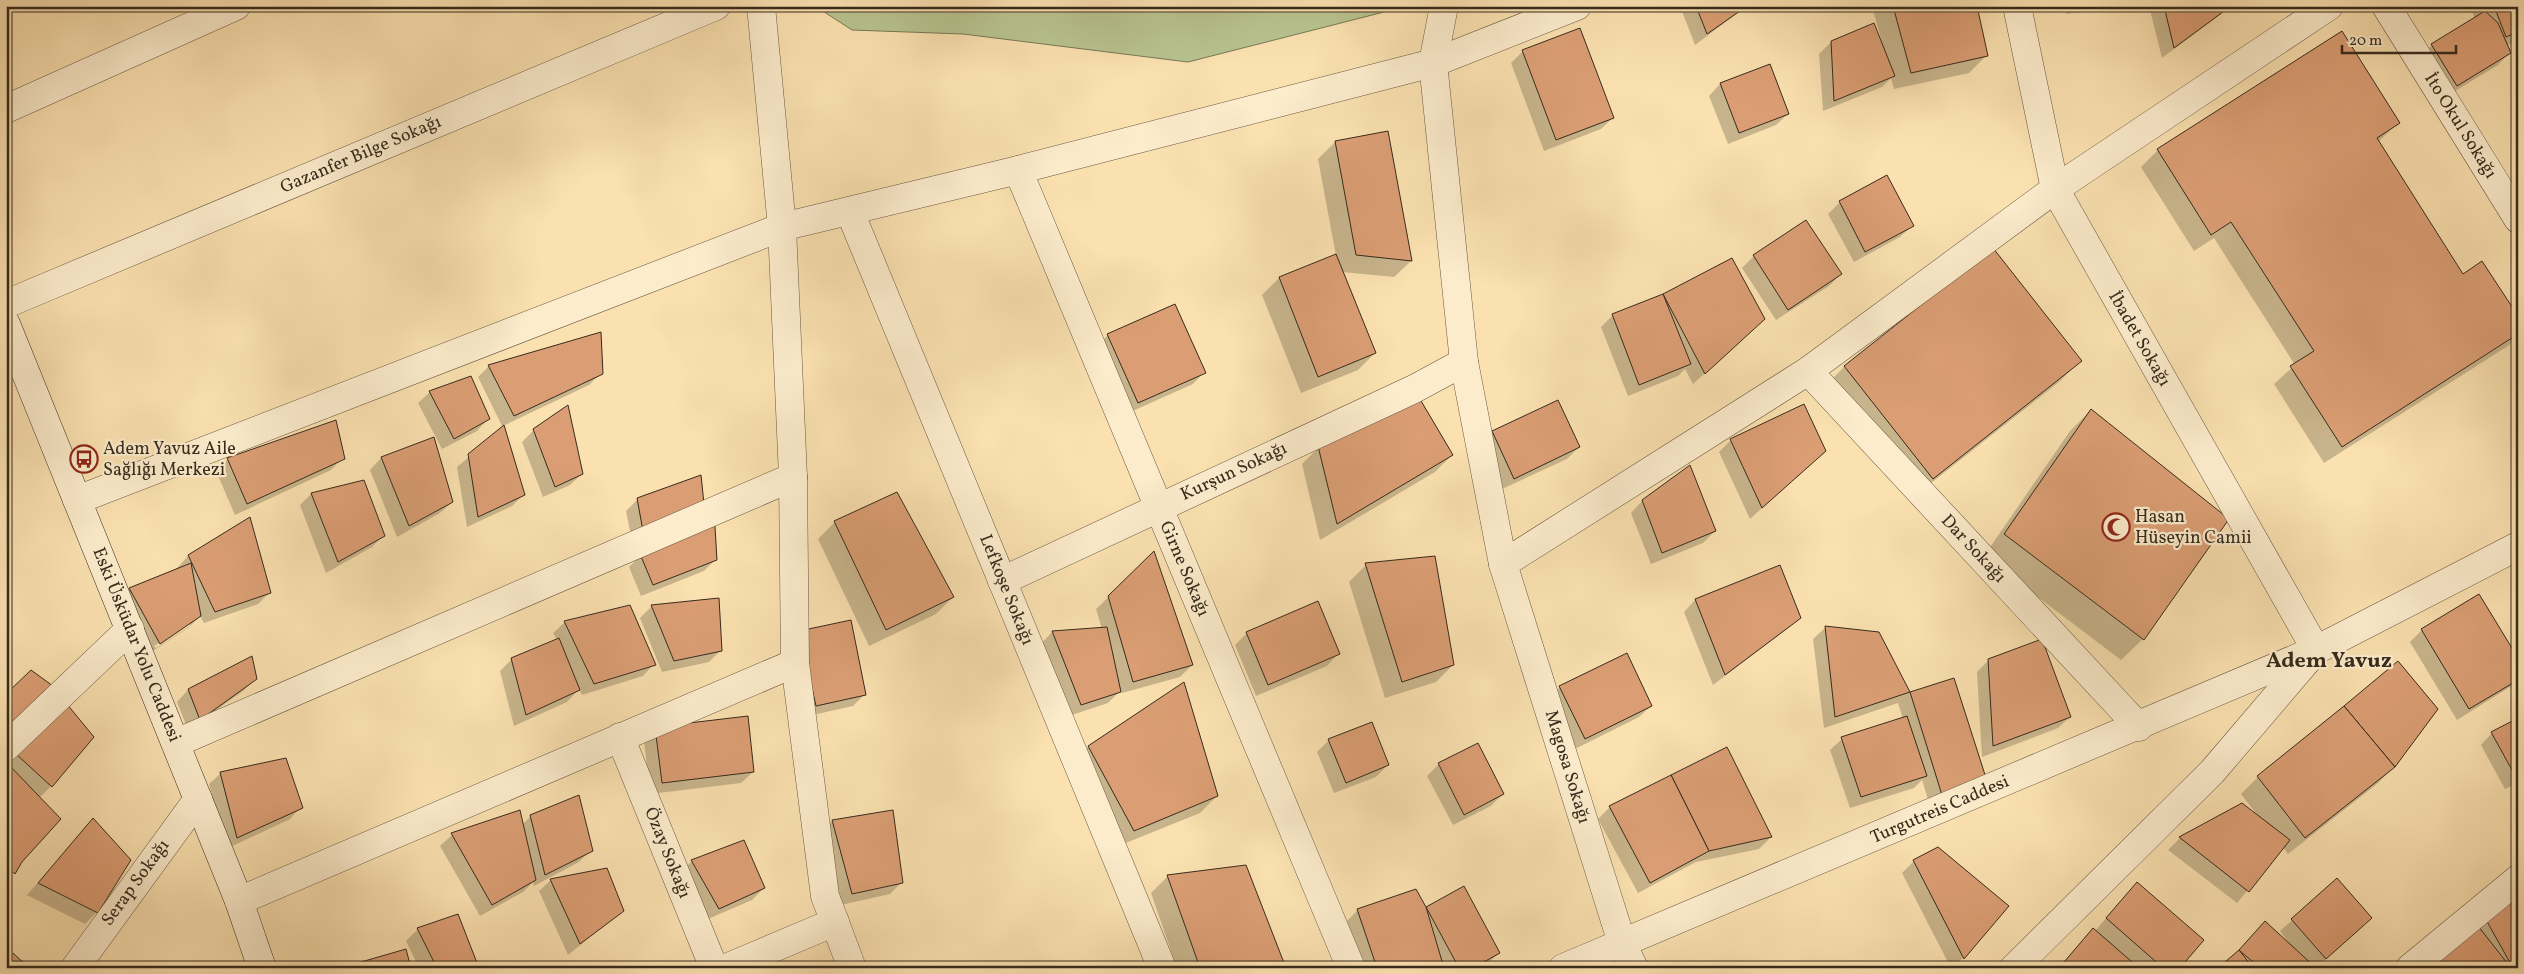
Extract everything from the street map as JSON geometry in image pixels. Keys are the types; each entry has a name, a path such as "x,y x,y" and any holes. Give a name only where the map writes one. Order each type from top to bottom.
{"street":[{"path":"6,109 236,6"},
{"name":"Gazanfer Bilge Sokağı","path":"6,304 716,6"},
{"path":"762,6 782,227 792,477 795,663 825,896 852,968"},
{"name":"Magosa Sokağı","path":"1444,6 1433,63 1464,362 1503,564 1622,943 1634,968"},
{"path":"77,500 782,227 1018,170 1433,63 1577,6"},
{"name":"İbadet Sokağı","path":"2017,6 2055,189 2316,650"},
{"path":"1503,564 1808,371 2055,189 2329,6"},
{"name":"İto Okul Sokağı","path":"2386,6 2518,219"},
{"name":"Girne Sokağı","path":"1018,170 1350,968"},
{"name":"Lefkoşe Sokağı","path":"850,212 1162,968"},
{"name":"Eski Üsküdar Yolu Caddesi","path":"9,341 130,629 239,901 262,968"},
{"name":"Kurşun Sokağı","path":"1002,581 1414,389 1464,362"},
{"name":"Dar Sokağı","path":"1808,371 2139,727"},
{"path":"176,743 792,477"},
{"name":"Turgutreis Caddesi","path":"1563,968 2139,727 2316,650 2518,546"},
{"path":"6,747 130,629"},
{"path":"2014,968 2212,772 2316,650"},
{"path":"239,901 795,663"},
{"name":"Özay Sokağı","path":"620,737 714,968"},
{"name":"Serap Sokağı","path":"74,968 198,799"},
{"path":"2410,968 2518,879"},
{"path":"726,968 835,922"}],"green space":[{"path":"815,6 1386,6 1384,12 1188,62 963,34 852,30"}],"building":[{"path":"1696,6 1747,6 1707,34"},
{"path":"1893,6 1977,6 1988,56 1911,73"},
{"path":"2164,6 2231,6 2174,48"},
{"path":"2494,6 2518,6 2518,32 2506,37"},
{"path":"2485,11 2498,23 2511,53 2457,86 2431,44"},
{"path":"1874,23 1895,76 1834,101 1831,41"},
{"path":"1580,28 1614,118 1556,140 1522,50"},
{"path":"2342,31 2400,123 2377,138 2463,274 2482,261 2518,316 2518,334 2342,447 2290,366 2314,351 2231,222 2211,235 2157,149"},
{"path":"1770,64 1789,114 1739,133 1720,83"},
{"path":"1388,131 1412,261 1356,255 1335,141"},
{"path":"1887,175 1914,226 1865,252 1839,201"},
{"path":"1806,220 1842,274 1788,310 1753,255"},
{"path":"1993,248 2082,361 1933,479 1844,366"},
{"path":"1336,254 1376,353 1318,377 1279,277"},
{"path":"1732,258 1765,319 1705,374 1663,294"},
{"path":"1663,294 1691,364 1639,385 1612,314"},
{"path":"1175,304 1206,373 1138,403 1107,334"},
{"path":"601,332 603,374 514,416 488,365"},
{"path":"471,376 490,419 454,439 429,391"},
{"path":"1414,389 1453,455 1337,524 1318,446"},
{"path":"1558,400 1580,447 1514,479 1492,431"},
{"path":"1804,404 1826,451 1762,508 1730,439"},
{"path":"568,405 583,474 555,487 533,429"},
{"name":"Hasan Hüseyin Camii","path":"2091,409 2229,519 2144,640 2004,534"},
{"path":"336,420 345,459 247,504 227,458"},
{"path":"504,425 525,495 478,517 468,454"},
{"path":"434,437 453,502 409,526 381,457"},
{"path":"1690,465 1716,531 1662,553 1642,500"},
{"path":"701,475 704,504 643,531 637,498"},
{"path":"364,480 385,536 338,562 311,493"},
{"path":"897,492 954,597 886,630 834,521"},
{"path":"714,511 717,560 653,585 640,554"},
{"path":"250,517 271,593 215,612 188,555"},
{"path":"1154,551 1193,665 1133,682 1108,596"},
{"path":"1435,556 1454,665 1402,682 1365,563"},
{"path":"191,563 201,616 160,644 129,588"},
{"path":"1780,565 1801,618 1725,675 1695,599"},
{"path":"2479,594 2518,658 2518,680 2469,709 2421,629"},
{"path":"719,598 722,651 674,661 651,605"},
{"path":"1318,601 1340,654 1268,685 1246,632"},
{"path":"630,605 656,665 594,684 564,621"},
{"path":"851,620 866,695 816,706 799,631"},
{"path":"1825,626 1879,632 1910,692 1835,717"},
{"path":"1107,627 1121,692 1081,705 1052,631"},
{"path":"559,638 580,690 526,715 511,658"},
{"path":"2042,639 2071,717 1993,746 1988,659"},
{"path":"1627,653 1652,706 1585,739 1559,686"},
{"path":"252,656 257,679 200,720 188,689"},
{"path":"2398,661 2438,709 2395,767 2344,706"},
{"path":"31,670 53,686 6,736 6,694"},
{"path":"1954,678 1987,781 1942,795 1910,692"},
{"path":"1184,682 1218,796 1134,831 1088,746"},
{"path":"66,703 94,737 52,787 16,754"},
{"path":"2344,706 2395,767 2305,838 2257,776"},
{"path":"748,716 754,772 662,783 655,727"},
{"path":"1907,716 1927,776 1861,797 1841,737"},
{"path":"2518,718 2518,778 2517,779 2491,732"},
{"path":"1372,722 1389,765 1346,783 1328,739"},
{"path":"1478,743 1504,794 1464,815 1438,763"},
{"path":"1727,747 1772,837 1709,851 1671,775"},
{"path":"286,758 303,808 237,838 220,772"},
{"path":"8,764 61,819 22,862 15,874 6,866"},
{"path":"1671,775 1709,851 1650,883 1609,806"},
{"path":"579,795 593,851 545,875 530,815"},
{"path":"2242,803 2290,840 2249,892 2179,837"},
{"path":"520,810 536,880 492,905 451,833"},
{"path":"893,810 903,883 852,894 832,820"},
{"path":"93,818 131,860 98,913 38,883"},
{"path":"744,840 765,888 719,909 691,860"},
{"path":"1938,847 2009,906 1964,959 1913,860"},
{"path":"1246,865 1286,968 1200,968 1167,875"},
{"path":"607,868 624,911 580,944 550,879"},
{"path":"6,873 11,877 6,884"},
{"path":"2337,878 2372,918 2326,959 2291,919"},
{"path":"2137,882 2204,940 2180,968 2163,968 2106,918"},
{"path":"1464,886 1500,953 1473,968 1459,968 1426,907"},
{"path":"1416,889 1426,907 1444,968 1377,968 1357,909"},
{"path":"2518,899 2518,968 2513,968 2485,918"},
{"path":"458,914 479,968 437,968 417,928"},
{"path":"2471,917 2511,968 2447,968 2440,959"},
{"path":"2265,921 2316,968 2260,968 2239,950"},
{"path":"2093,928 2139,968 2059,968"},
{"path":"406,949 411,968 363,968 361,962"},
{"path":"2239,950 2253,968 2218,968"},
{"path":"13,953 29,968 6,968 6,962"}],"place":[{"name":"Adem Yavuz Aile Sağlığı Merkezi","path":"84,459"},
{"name":"Hasan Hüseyin Camii","path":"2116,527"}],"district":[{"name":"Adem Yavuz","path":"2329,661"}]}
